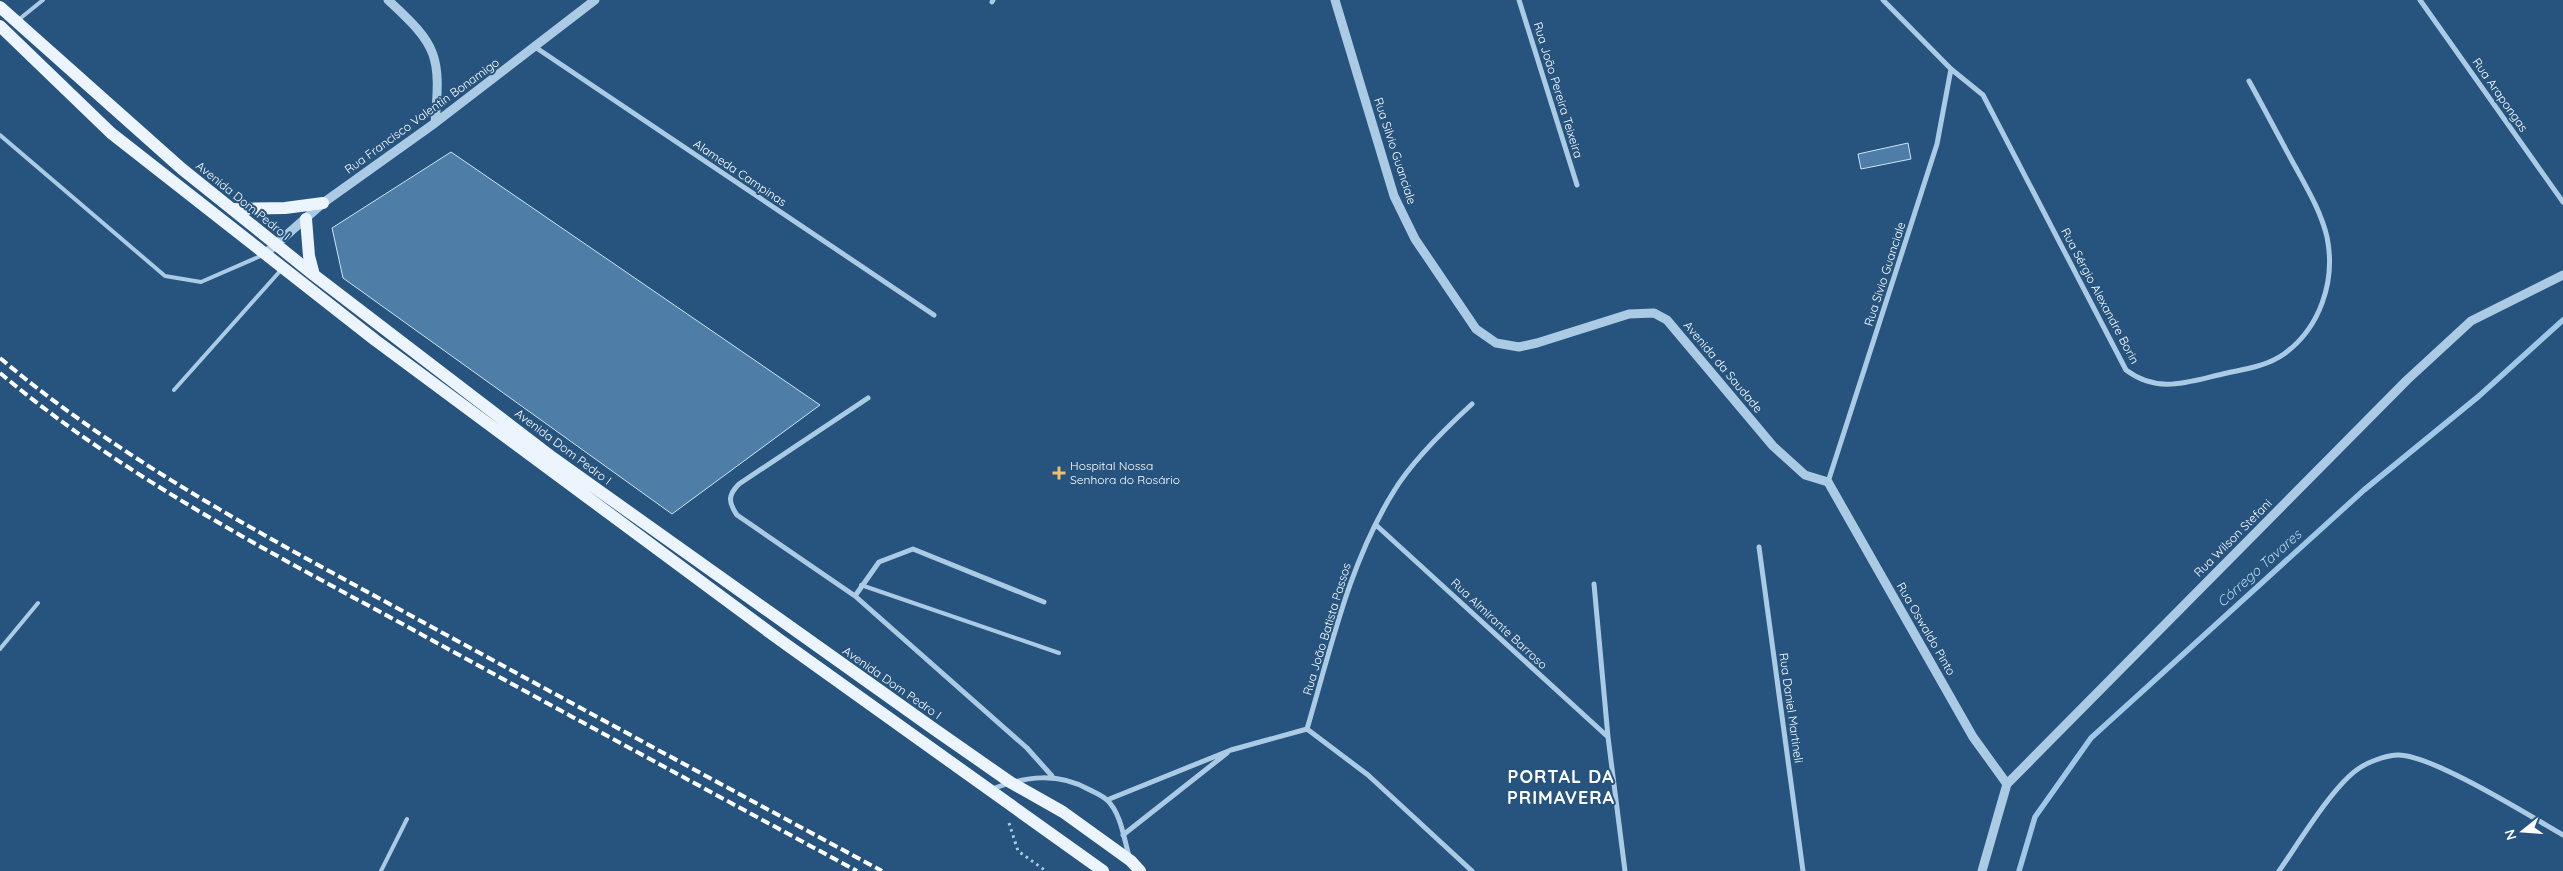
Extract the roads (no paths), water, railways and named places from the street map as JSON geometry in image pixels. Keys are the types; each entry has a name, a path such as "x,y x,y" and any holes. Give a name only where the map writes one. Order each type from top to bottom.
{"main road":[{"name":"Avenida Dom Pedro I","path":"0,7 182,169 275,245 561,464 785,625 1010,782 1063,812 1140,871"},
{"name":"Avenida Dom Pedro I","path":"0,26 111,133 376,340 780,640 1103,871"},
{"path":"233,209 285,208 323,203"},
{"path":"306,218 309,256 314,275"}],"street":[{"path":"388,0 420,30 436,59 438,86 435,123"},
{"name":"Rua Francisco Valentin Bonamigo","path":"265,254 323,203 435,123 595,0"},
{"name":"Rua Silvio Guanciale","path":"1335,0 1394,196 1410,230 1453,299 1476,329 1496,343"},
{"name":"Rua João Pereira Teixeira","path":"1519,0 1577,185"},
{"name":"Rua Sérgio Alexandre Borin","path":"1883,0 1951,69 1983,95 2126,370 2139,380 2150,384 2172,385 2260,366 2283,355 2306,336 2321,309 2329,275 2327,238 2316,206 2249,81"},
{"name":"Rua Arapongas","path":"2420,0 2563,202"},
{"name":"Alameda Campinas","path":"535,47 934,315"},
{"name":"Rua Sivio Guanciale","path":"1828,482 1937,144 1951,69"},
{"name":"Rua Wilson Stefani","path":"1982,871 2007,784 2407,380 2471,320 2563,275"},
{"name":"Avenida da Saudade","path":"1496,343 1519,347 1629,314 1654,313 1667,320 1682,336 1773,446 1805,475 1828,482"},
{"path":"868,398 739,484 731,492 729,499 737,515 855,596 1027,748 1052,776"},
{"name":"Rua João Batista Passos","path":"1307,729 1352,576 1376,525 1394,490 1444,429 1472,404"},
{"name":"Rua Oswaldo Pinto","path":"1828,482 1973,737 2007,784"},
{"name":"Rua Almirante Barroso","path":"1376,525 1608,737"},
{"name":"Rua Daniel Martineli","path":"1759,547 1803,871"},
{"path":"855,596 879,562 912,548 1044,602"},
{"path":"1594,584 1608,737 1625,871"},
{"path":"1107,800 1231,750 1307,729 1368,775 1472,871"},
{"path":"1124,835 1231,750"},
{"path":"2279,871 2335,792 2357,770 2378,759 2398,755 2429,761 2563,835"},
{"path":"996,793 1010,782 1052,776 1076,782 1107,800 1118,817 1132,866"}],"lane":[{"path":"16,22 42,0"},
{"path":"0,135 165,276 202,282 265,254"},
{"path":"174,390 283,268"},
{"path":"861,585 1059,654"},
{"path":"0,649 38,603"},
{"path":"381,871 407,820"}],"waterway":[{"name":"Córrego Tavares","path":"2019,871 2035,817 2091,738 2364,490 2479,396 2563,320"}],"railway":[{"path":"0,358 47,396 96,431 249,527 882,871"},
{"path":"0,373 93,444 243,537 857,871"}],"place":[{"name":"Hospital Nossa Senhora do Rosário","path":"1059,473"}],"district":[{"name":"PORTAL DA PRIMAVERA","path":"1561,788"}]}
